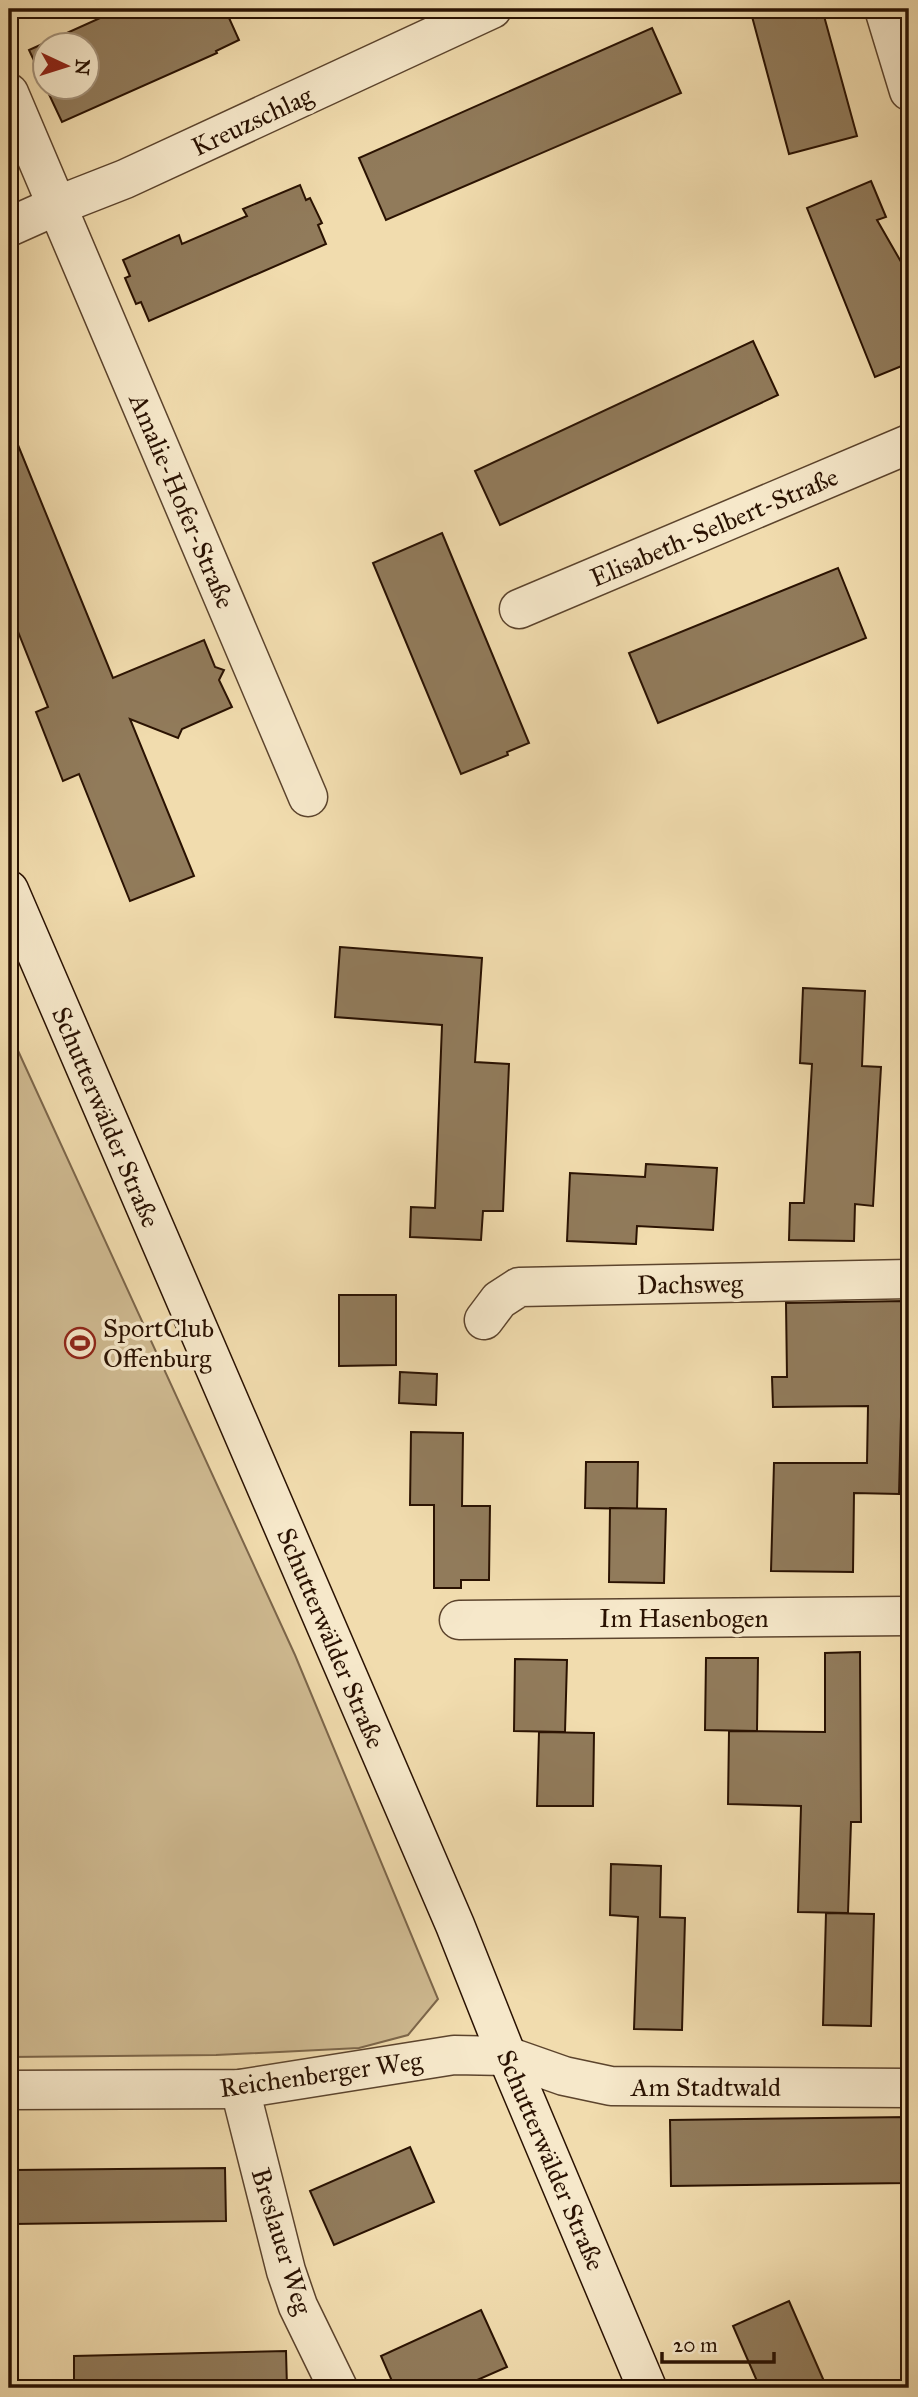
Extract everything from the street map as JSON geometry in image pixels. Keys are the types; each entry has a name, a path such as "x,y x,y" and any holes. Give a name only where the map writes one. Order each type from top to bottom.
{"street":[{"name":"Kreuzschlag","path":"9,228 125,179 492,9"},
{"path":"884,9 909,92"},
{"name":"Amalie-Hofer-Straße","path":"9,93 308,796"},
{"name":"Elisabeth-Selbert-Straße","path":"519,609 909,444"},
{"name":"Schutterwälder Straße","path":"9,890 455,1924 507,2056 647,2388"},
{"name":"Dachsweg","path":"484,1320 499,1300 519,1287 909,1279"},
{"name":"Im Hasenbogen","path":"459,1620 909,1616"},
{"name":"Reichenberger Weg","path":"9,2090 240,2089 454,2055 507,2056"},
{"name":"Am Stadtwald","path":"507,2056 564,2077 611,2086 909,2088"},
{"name":"Breslauer Weg","path":"240,2089 286,2271 298,2305 338,2388"}],"shaded area":[{"name":"SportClub Offenburg","path":"9,1031 295,1655 438,1999 408,2035 359,2048 216,2055 9,2057"}],"building":[{"path":"120,9 225,9 239,40 216,51 217,53 62,122 53,102 102,102 102,32 69,32"},
{"path":"750,9 815,9 817,18 824,16 857,136 789,154"},
{"path":"652,28 681,93 386,220 359,158"},
{"path":"871,181 886,217 877,220 904,267 909,286 909,363 875,377 807,208"},
{"path":"300,185 306,200 310,198 322,223 318,225 326,244 149,321 141,302 136,304 125,278 130,276 123,260 179,235 182,244 247,216 243,209"},
{"path":"753,341 778,395 500,525 475,471"},
{"path":"9,423 113,678 204,640 215,667 224,670 219,680 232,707 182,729 178,738 130,719 194,876 130,901 79,774 63,781 36,712 48,707 9,609"},
{"path":"442,533 529,743 507,752 508,755 461,774 373,563"},
{"path":"838,568 866,638 658,723 629,653"},
{"path":"340,947 482,958 475,1062 509,1064 503,1211 483,1211 481,1240 410,1237 411,1207 435,1208 442,1025 335,1017"},
{"path":"803,988 865,991 862,1066 881,1067 873,1206 855,1204 854,1241 789,1240 790,1203 804,1203 812,1064 800,1063"},
{"path":"646,1164 717,1168 713,1230 637,1226 636,1244 567,1241 570,1173 645,1177"},
{"path":"339,1295 396,1295 396,1365 339,1366"},
{"path":"904,1301 899,1494 854,1493 853,1572 771,1571 774,1463 867,1463 868,1406 773,1407 772,1377 787,1377 786,1303"},
{"path":"400,1372 437,1374 436,1405 399,1403"},
{"path":"411,1432 463,1433 462,1506 490,1506 489,1580 461,1580 461,1588 434,1588 434,1505 410,1505"},
{"path":"586,1462 638,1462 637,1509 585,1508"},
{"path":"610,1508 666,1509 664,1583 609,1582"},
{"path":"860,1652 861,1822 851,1822 848,1913 798,1912 801,1806 728,1804 729,1731 825,1732 825,1653"},
{"path":"706,1658 758,1658 757,1731 705,1730"},
{"path":"515,1659 567,1660 565,1732 514,1731"},
{"path":"539,1732 594,1733 593,1806 537,1806"},
{"path":"611,1864 661,1866 660,1917 685,1918 682,2030 634,2029 638,1917 610,1915"},
{"path":"826,1913 874,1914 871,2026 823,2025"},
{"path":"909,2117 909,2183 671,2186 670,2120"},
{"path":"410,2147 434,2202 334,2245 310,2191"},
{"path":"225,2168 226,2221 13,2224 13,2170"},
{"path":"789,2301 827,2388 760,2388 733,2326"},
{"path":"481,2310 507,2367 459,2388 395,2388 381,2356"},
{"path":"286,2351 287,2388 74,2388 74,2356"}],"place":[{"name":"SportClub Offenburg","path":"80,1343"}]}
